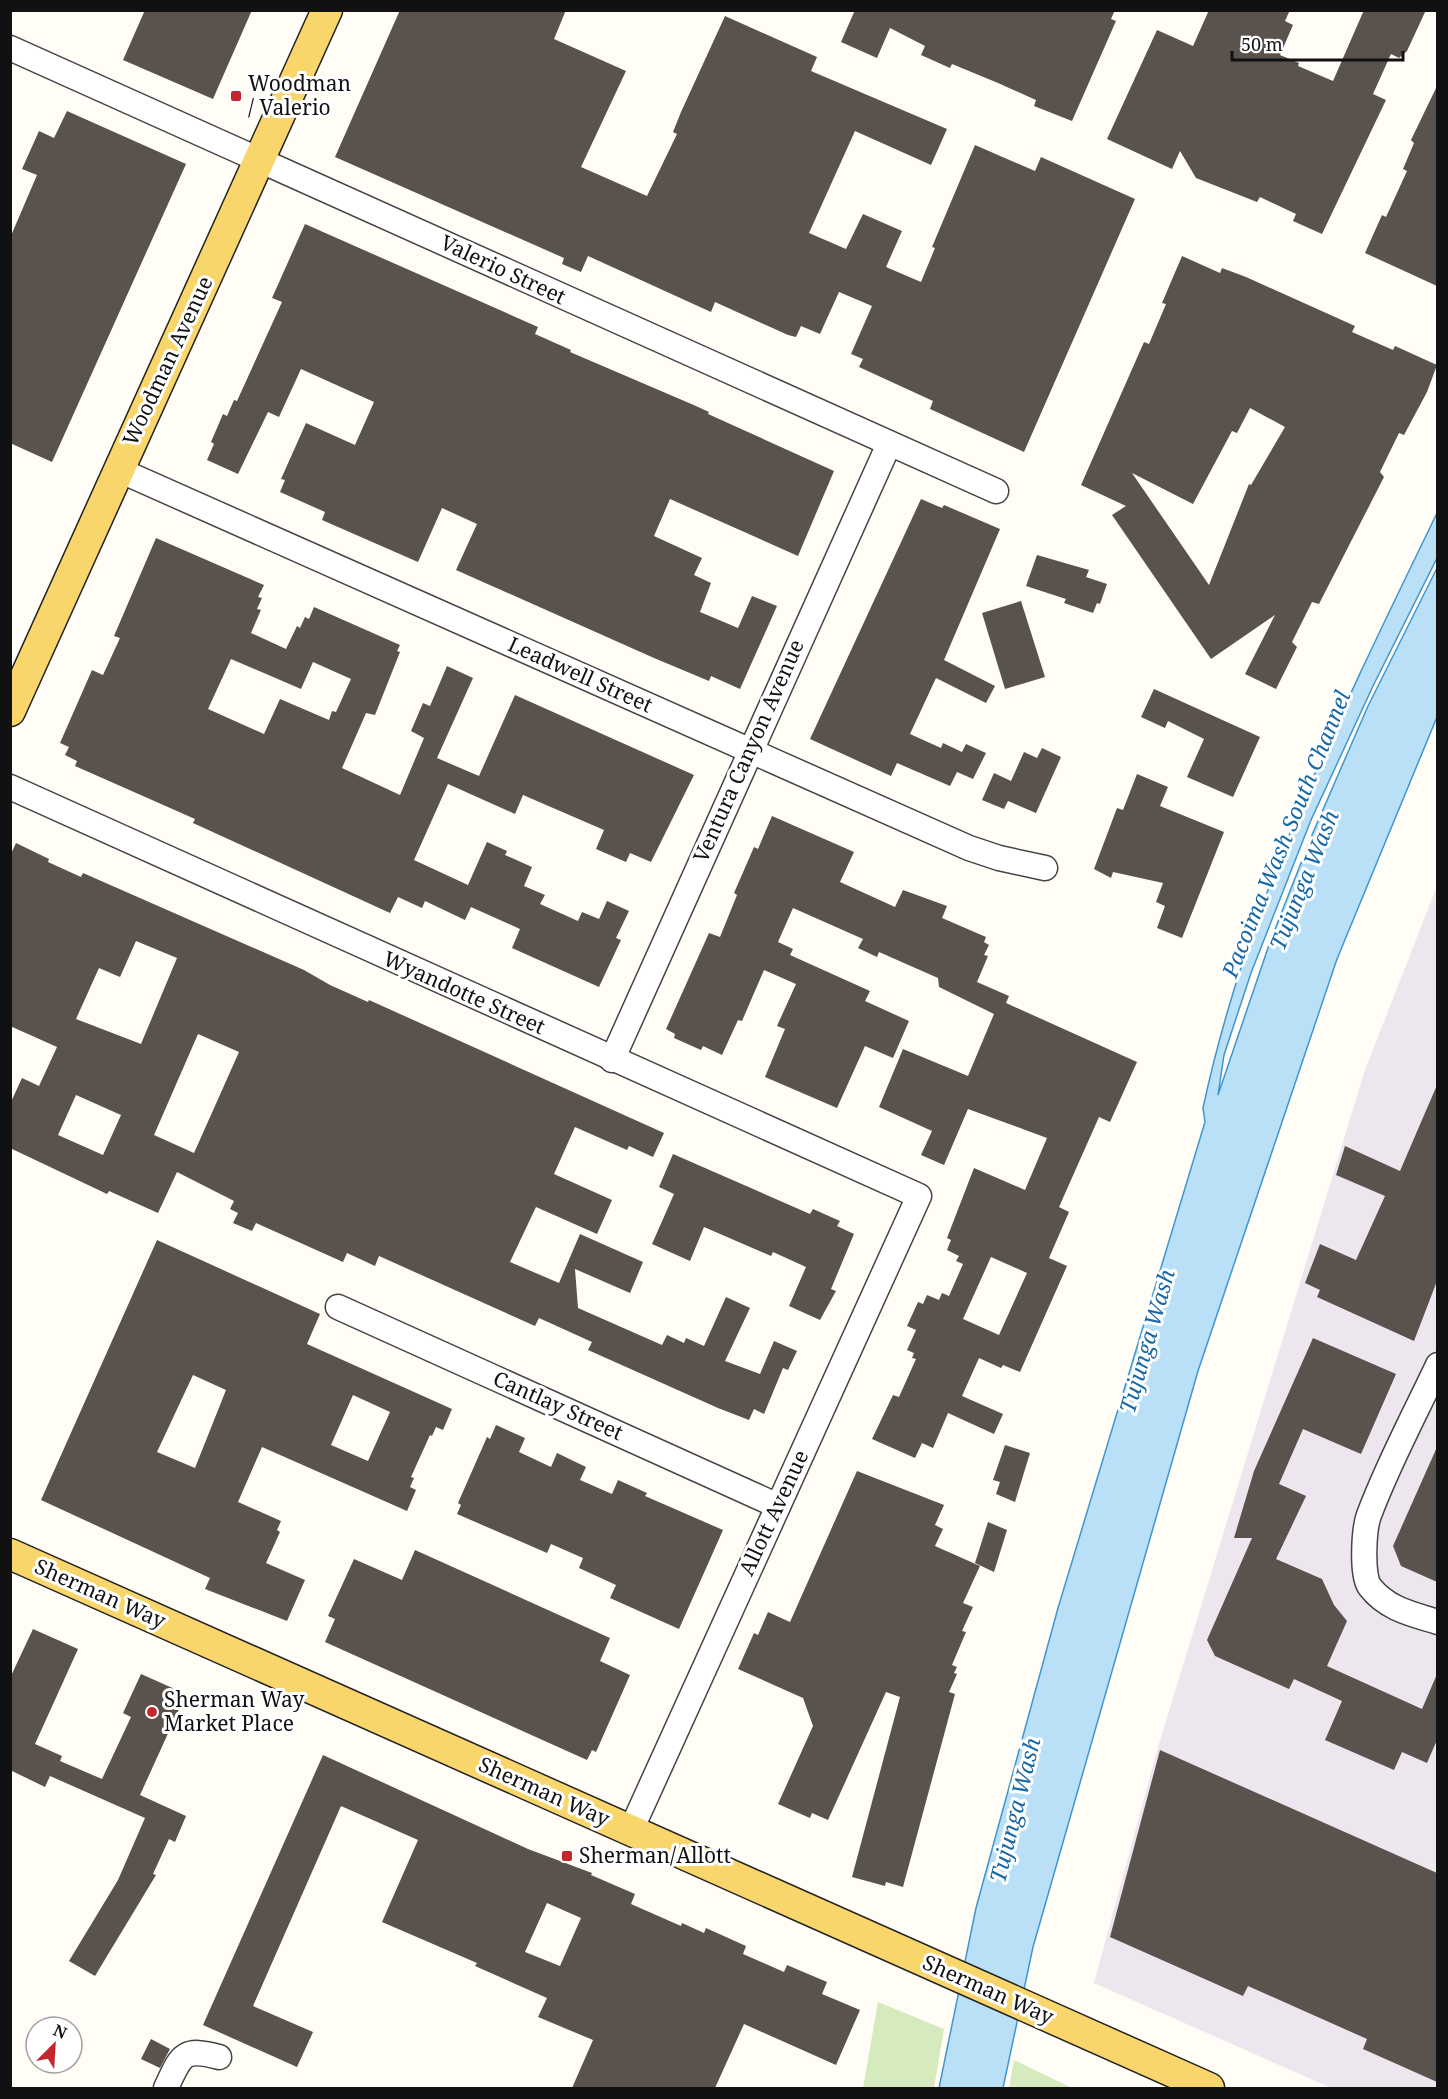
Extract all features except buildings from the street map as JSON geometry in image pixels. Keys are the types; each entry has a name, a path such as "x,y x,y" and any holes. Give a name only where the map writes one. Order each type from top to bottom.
{"main road":[{"name":"Woodman Avenue","path":"10,711 327,10"},
{"name":"Sherman Way","path":"10,1554 1209,2088"}],"street":[{"name":"Valerio Street","path":"10,48 260,158 996,492"},
{"name":"Ventura Canyon Avenue","path":"612,1060 749,750 889,444"},
{"name":"Leadwell Street","path":"119,470 969,848 999,858 1045,868"},
{"name":"Wyandotte Street","path":"10,787 612,1060 919,1196"},
{"name":"Allott Avenue","path":"631,1830 919,1196"},
{"name":"Cantlay Street","path":"338,1307 778,1506"},
{"path":"1437,1365 1368,1517 1364,1554 1368,1585 1391,1607 1437,1622"},
{"path":"166,2088 178,2062 186,2054 197,2051 219,2057"}],"shaded area":[{"path":"1437,886 1437,2088 1331,2088 1094,1983 1158,1747 1365,1070"}],"green space":[{"path":"878,2002 944,2029 934,2088 863,2088"},
{"path":"1014,2060 1072,2088 1009,2088"}],"water":[{"name":"Tujunga Wash","path":"1437,513 1437,558 1373,686 1311,820 1251,973 1224,1055 1218,1095 1270,942 1312,835 1368,706 1437,568 1437,717 1337,959 1198,1371 1033,1947 1003,2088 939,2088 976,1908 1058,1608 1205,1122 1203,1108 1222,1030 1245,953 1272,878 1334,730"}],"place":[{"name":"Woodman / Valerio","path":"236,96"},
{"name":"Sherman Way Market Place","path":"152,1712"},
{"name":"Sherman/Allott","path":"567,1856"}],"water label":[{"name":"Pacoima Wash South Channel","path":"1286,834"}]}
